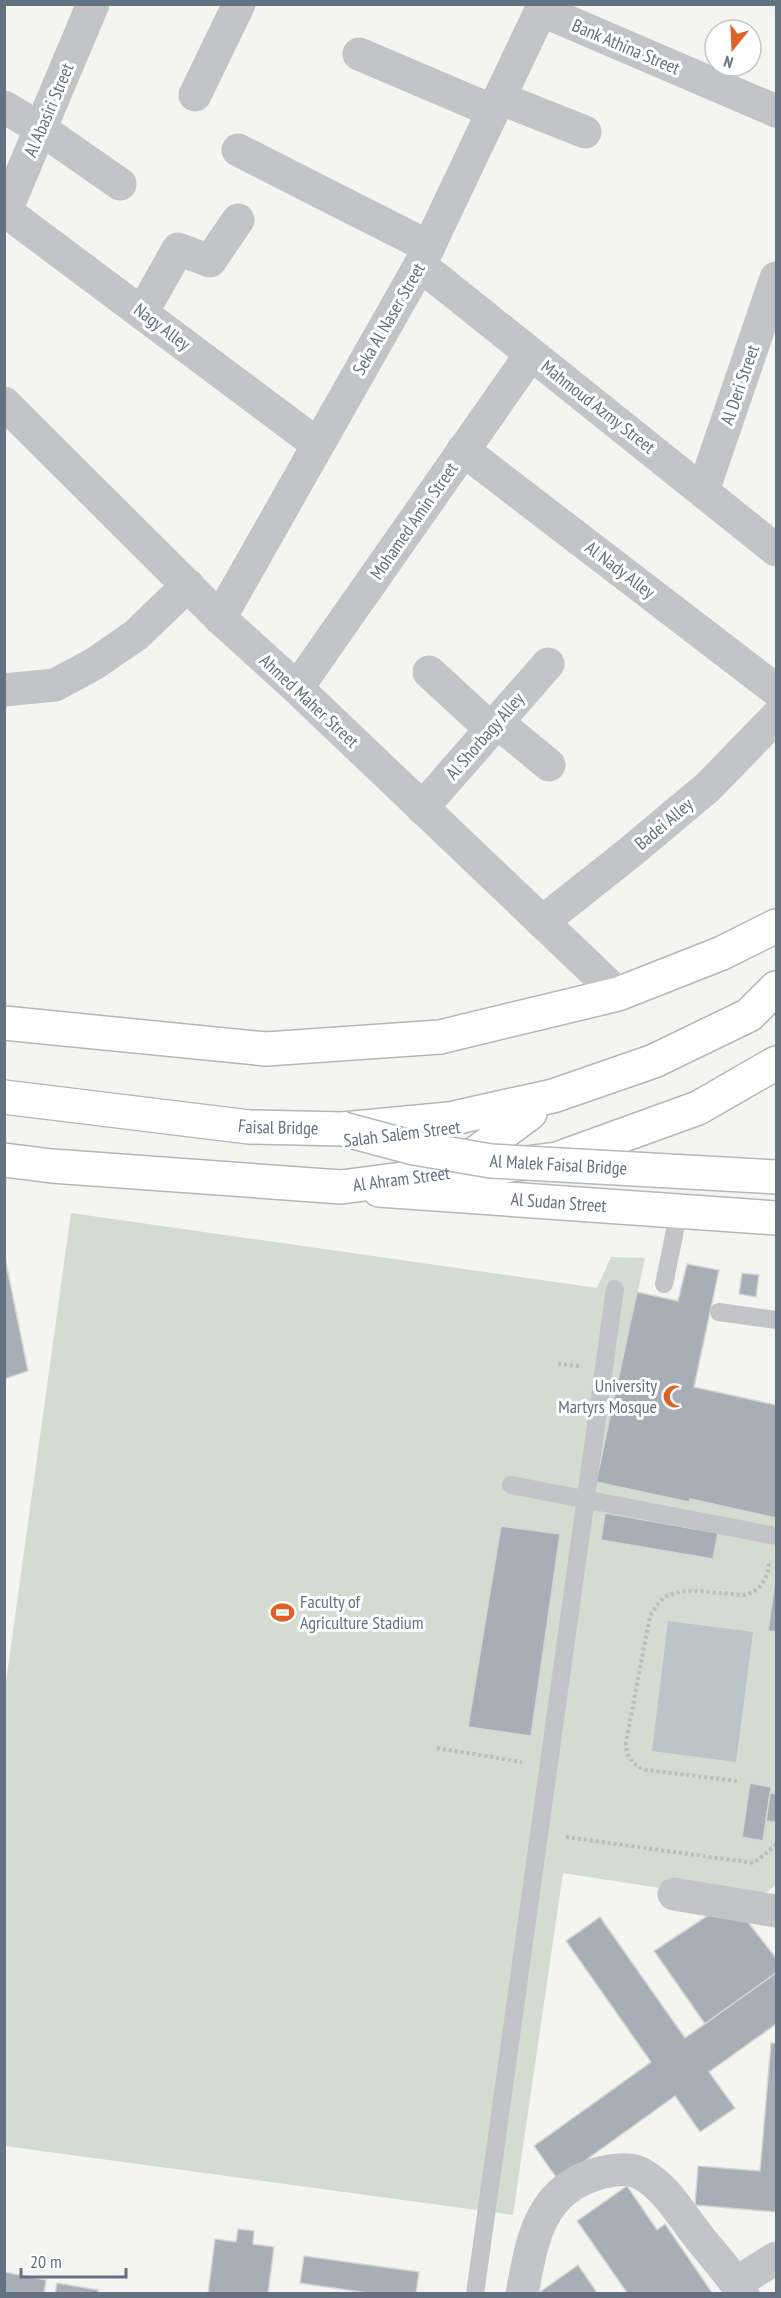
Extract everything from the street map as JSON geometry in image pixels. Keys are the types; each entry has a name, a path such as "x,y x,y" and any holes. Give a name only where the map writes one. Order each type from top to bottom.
{"main road":[{"path":"4,1023 266,1049 440,1037 618,994 722,953 777,926"},
{"path":"768,1010 777,988"},
{"name":"Salah Salem Street","path":"4,1113 119,1131 204,1139 286,1143 369,1140 450,1130 530,1113 609,1089 684,1058 768,1010"},
{"name":"Faisal Bridge","path":"4,1097 249,1127 343,1129 449,1119 554,1096 654,1061 768,1010"},
{"name":"Al Ahram Street","path":"4,1160 52,1166 341,1187 556,1159 698,1108 777,1063"},
{"path":"449,1173 530,1113"},
{"name":"Al Malek Faisal Bridge","path":"343,1129 414,1148 491,1161 777,1177"},
{"name":"Al Sudan Street","path":"341,1187 777,1218"}],"street":[{"name":"Al Abasiri Street","path":"5,212 93,4"},
{"path":"195,95 239,4"},
{"name":"Seka Al Naser Street","path":"220,618 424,256 543,7"},
{"name":"Bank Athina Street","path":"543,7 777,111"},
{"path":"359,54 496,104 585,132"},
{"path":"4,107 41,129 120,184"},
{"name":"Mahmoud Azmy Street","path":"238,150 424,256 531,354 777,550"},
{"name":"Nagy Alley","path":"5,212 317,444"},
{"path":"142,313 178,249 210,261 238,220"},
{"name":"Al Deri Street","path":"704,491 777,279"},
{"name":"Mohamed Amin Street","path":"297,688 531,354"},
{"name":"Ahmed Maher Street","path":"4,403 220,618 297,688 618,994"},
{"name":"Al Nady Alley","path":"464,450 777,690"},
{"path":"4,690 55,685 94,664 136,635 188,585"},
{"name":"Al Shorbagy Alley","path":"422,808 548,664"},
{"path":"429,672 494,725 549,765"},
{"name":"Badei Alley","path":"542,922 708,787 777,717"},
{"path":"674,1894 777,1911"},
{"path":"522,2294 531,2242 542,2215 561,2192 586,2177 614,2169 638,2171 658,2184 759,2278"}],"lane":[{"path":"664,1284 679,1211"},
{"path":"475,2294 615,1289"},
{"path":"719,1312 777,1320"},
{"path":"512,1485 774,1536"}],"path":[{"path":"736,1782 636,1767 626,1752 626,1742 650,1616 657,1604 669,1595 683,1592 744,1595 752,1593 765,1581 774,1536"},
{"path":"438,1748 548,1767"},
{"path":"538,1833 754,1863 777,1845"}],"shaded area":[{"path":"71,1213 597,1288 611,1257 645,1258 596,1482 776,1518 776,1884 756,1903 563,1873 513,2215 5,2146 5,1689"},
{"path":"668,1621 753,1632 736,1762 652,1751"}],"building":[{"path":"4,1253 28,1371 4,1379"},
{"name":"University Martyrs Mosque","path":"687,1264 719,1270 694,1387 776,1405 776,1518 596,1482 637,1292 678,1301"},
{"path":"742,1273 759,1275 756,1297 739,1294"},
{"path":"605,1513 718,1533 713,1559 601,1540"},
{"path":"501,1526 560,1534 531,1736 468,1727"},
{"path":"776,1574 776,1632 768,1631"},
{"path":"750,1783 771,1787 763,1841 742,1837"},
{"path":"770,1793 776,1794 776,1822 766,1821"},
{"path":"710,1914 747,1921 776,1958 776,1973 705,2024 654,1951"},
{"path":"600,1917 685,2038 776,1973 776,2024 709,2072 735,2108 700,2132 675,2096 558,2180 534,2146 651,2062 566,1941"},
{"path":"771,2043 776,2043 776,2212 695,2205 698,2166 760,2171"},
{"path":"627,2186 657,2230 665,2224 713,2294 628,2294 577,2221"},
{"path":"238,2229 254,2231 253,2244 274,2247 268,2294 208,2294 215,2239 236,2242"},
{"path":"304,2256 419,2272 416,2294 374,2294 300,2283"},
{"path":"578,2265 598,2294 541,2294 540,2292"},
{"path":"4,2272 46,2280 44,2294 4,2294"},
{"path":"57,2283 98,2290 98,2294 55,2294"}],"place":[{"name":"University Martyrs Mosque","path":"675,1396"},
{"name":"Faculty of Agriculture Stadium","path":"282,1612"}]}
